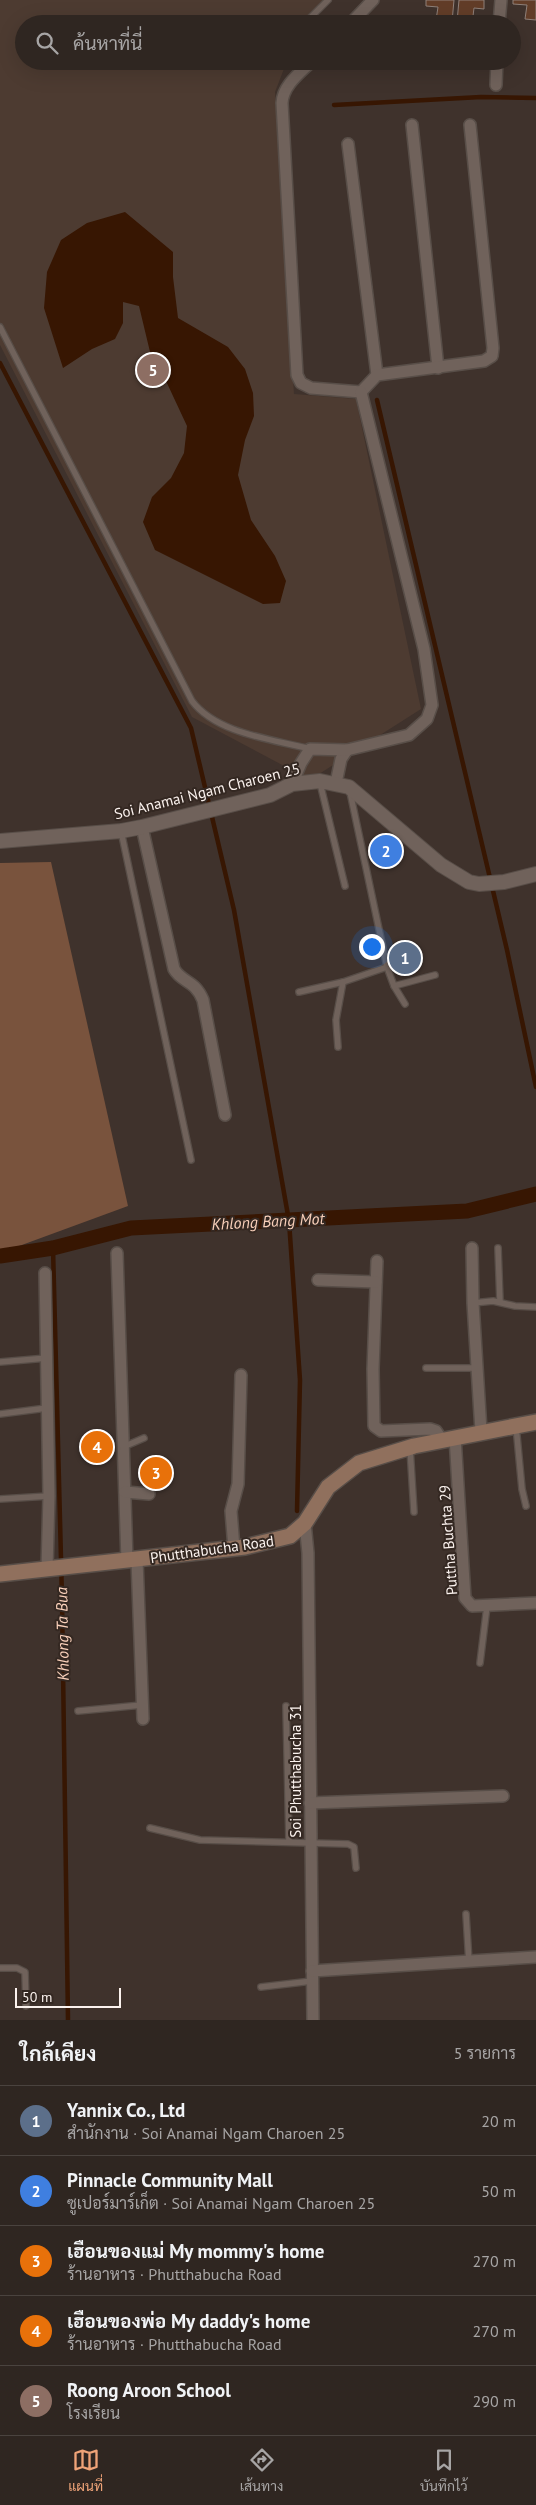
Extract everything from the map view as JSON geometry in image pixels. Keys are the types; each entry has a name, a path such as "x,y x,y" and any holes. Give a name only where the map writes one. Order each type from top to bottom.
{"main road":[{"name":"Phutthabucha Road","path":"0,1574 234,1548 278,1541 290,1536 304,1523 328,1487 359,1463 449,1438 536,1422"}],"street":[{"path":"359,15 373,0"},
{"path":"500,15 501,0"},
{"path":"297,70 282,96 282,103 297,374 301,383 311,388 362,392"},
{"path":"496,85 497,70"},
{"path":"412,125 438,368"},
{"path":"362,392 377,375 484,361 492,356 494,348 470,125"},
{"path":"348,144 377,375"},
{"path":"292,784 301,763 310,749 346,750 409,735 427,719 432,705 424,649 362,392"},
{"path":"346,750 341,759 343,785 441,865 469,882 478,884 504,882 536,874"},
{"name":"Soi Anamai Ngam Charoen 25","path":"0,841 121,831 270,795 292,784 320,781 343,785"},
{"path":"142,827 174,969 180,977 194,985 203,1000 225,1114"},
{"path":"472,1248 472,1303 481,1431"},
{"path":"117,1254 125,1492 132,1560 143,1719"},
{"path":"377,1261 373,1369 374,1426 381,1431 430,1429 449,1438"},
{"path":"46,1273 49,1496 57,1568"},
{"path":"318,1280 376,1282"},
{"path":"234,1548 230,1511 238,1484 241,1375"},
{"name":"Puttha Buchta 29","path":"449,1438 463,1590 470,1604 487,1606 536,1604"},
{"path":"125,1492 149,1494"},
{"name":"Soi Phutthabucha 31","path":"304,1523 308,1553 313,2020"},
{"path":"310,1803 503,1796"},
{"path":"312,1976 536,1957"}],"lane":[{"path":"313,15 328,0"},
{"path":"0,327 192,701 205,715 231,728 310,749"},
{"path":"320,781 345,886"},
{"path":"343,785 387,967 394,986 405,1004"},
{"path":"121,831 191,1160"},
{"path":"299,992 343,982 387,967"},
{"path":"394,986 435,975"},
{"path":"338,1047 336,1020 343,982"},
{"path":"498,1248 500,1302"},
{"path":"472,1303 500,1302 515,1306 536,1307"},
{"path":"0,1362 47,1358"},
{"path":"426,1368 477,1368"},
{"path":"0,1414 47,1408"},
{"path":"516,1426 522,1489 526,1506"},
{"path":"123,1446 144,1438"},
{"path":"410,1448 414,1512"},
{"path":"0,1499 49,1496"},
{"path":"480,1663 487,1606"},
{"path":"78,1711 142,1705"},
{"path":"286,1706 289,1842"},
{"path":"150,1828 200,1840 348,1844 354,1847 356,1868"},
{"path":"466,1914 469,1963"},
{"path":"0,1968 17,1968 25,1972 26,2006"},
{"path":"261,1987 312,1976"}],"shaded area":[{"path":"0,0 325,0 316,15 15,15 15,70 284,70 275,92 294,394 356,399 421,709 319,774 303,776 192,717 0,345"},
{"path":"125,212 173,252 173,277 178,318 228,347 245,369 253,393 254,416 245,440 238,475 251,520 275,556 286,581 280,603 263,604 155,550 143,522 152,497 171,478 184,453 187,426 166,381 151,356 139,306 123,302 123,323 115,339 92,349 63,368 44,308 47,272 61,240 87,223"},
{"path":"51,862 128,1206 0,1253 0,863"}],"building":[{"path":"426,0 454,0 453,15 437,15 438,7 426,6"},
{"path":"459,0 484,0 484,9 474,8 473,15 458,15"},
{"path":"513,0 536,0 536,20 525,19 527,5 513,4"}],"waterway":[{"path":"334,105 481,97 536,98"},
{"path":"0,363 191,728 234,910 289,1221 300,1380 297,1511"},
{"path":"377,400 507,950 536,1087"},
{"name":"Khlong Bang Mot","path":"0,1256 53,1248 131,1228 467,1211 536,1194"},
{"name":"Khlong Ta Bua","path":"53,1248 62,1598 68,2020"}],"place":[{"name":"Roong Aroon School","path":"153,370"},
{"name":"Pinnacle Community Mall","path":"386,851"},
{"name":"Yannix Co., Ltd","path":"405,958"},
{"name":"เฮือนของพ่อ My daddy's home","path":"97,1447"},
{"name":"เฮือนของแม่ My mommy's home","path":"156,1473"}]}
